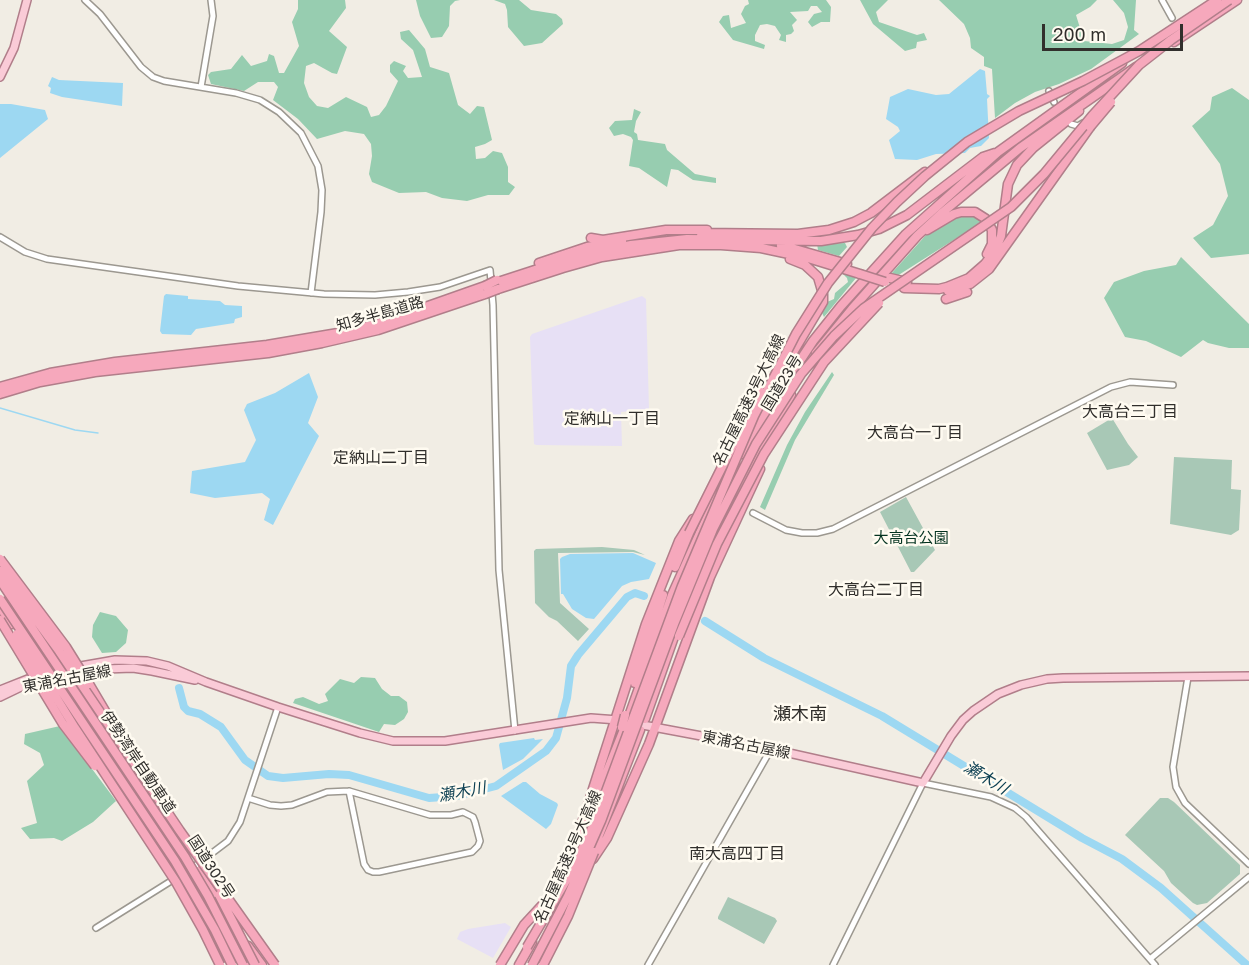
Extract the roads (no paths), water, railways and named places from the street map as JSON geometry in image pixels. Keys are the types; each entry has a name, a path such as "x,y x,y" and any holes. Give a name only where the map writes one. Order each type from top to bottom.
{"highway":[{"name":"名古屋高速3号大高線","path":"518,965 594,824 682,586 733,464 777,369 828,283 889,210 925,176 967,142 1019,111 1139,51 1215,0"},
{"name":"国道23号","path":"518,965 567,875 612,762 672,595 713,502 761,420 813,341 873,269 922,219 998,152 1215,0"},
{"name":"名古屋高速3号大高線","path":"532,965 568,896 614,789 700,557 756,444 801,374 834,336 864,308 982,228 1021,198 1050,168 1126,75 1171,40 1229,0"},
{"name":"国道23号","path":"680,636 687,603 754,456 821,344 917,236 980,179 1057,121 1237,0"},
{"path":"946,299 972,290 996,269 1066,162 1122,88 1126,75"},
{"path":"904,288 939,289 947,287 969,278 985,264 995,251 1001,237 1008,184 1017,165 1033,148 1126,75"},
{"path":"485,290 562,254 587,247 664,235 814,233 829,230 854,222 886,203 967,142"},
{"path":"498,284 581,255 631,244 687,239 821,241 858,235 879,229 908,215 983,157 998,152"},
{"path":"887,280 920,284 940,284 955,280 980,263 989,250 993,230 982,215 969,211 954,214 917,236"},
{"path":"748,240 811,253 918,292 941,292 957,290 970,284 989,269 1028,220"},
{"path":"591,238 603,240 686,229 708,230 717,233"},
{"path":"498,284 635,250 703,245 761,248 862,272"},
{"path":"761,248 777,256 805,264 818,277 823,302 761,409 761,420"},
{"path":"532,965 561,918 584,872 717,544 737,504 783,423 824,362 881,301 923,266"},
{"path":"627,715 649,635 689,533 772,367 793,331 828,283"},
{"name":"知多半島道路","path":"0,387 50,373 88,366 267,345 344,332 485,290"},
{"name":"知多半島道路","path":"0,394 40,382 95,372 268,353 322,344 378,330 485,290"},
{"path":"584,872 607,838 649,744 680,636 699,608 710,577 798,382"},
{"path":"500,965 524,924 567,875 646,624 658,593 679,541 691,521 713,502"},
{"path":"0,559 81,670 148,784"},
{"path":"0,571 59,651 180,831 274,965"},
{"name":"国道302号","path":"0,571 70,672 212,894 261,965"},
{"name":"伊勢湾岸自動車道","path":"0,580 184,857 219,916 243,965"},
{"name":"伊勢湾岸自動車道","path":"0,599 175,861 215,930 232,965"},
{"path":"0,607 69,719 131,811 185,898 219,962"},
{"name":"国道302号","path":"0,607 68,712 180,876 214,923 253,965"},
{"path":"0,620 63,724 131,811"},
{"path":"543,965 582,883 614,789"},
{"path":"180,831 261,965"},
{"path":"212,894 234,896"},
{"path":"225,904 253,965"}],"main road":[{"path":"0,77 14,48 27,0"},
{"name":"東浦名古屋線","path":"2,690 70,672 133,668 206,682 360,733 393,741 445,741 591,718 654,726 924,783"},
{"path":"924,783 951,736 973,711 998,694 1033,681 1063,678 1249,676"}],"street":[{"path":"85,0 100,14 150,75 164,81 236,93 269,105 292,123 306,141 318,166 322,196 312,293"},
{"path":"201,87 213,16 212,0"},
{"path":"1162,0 1173,18"},
{"path":"1049,91 1054,102"},
{"path":"1071,123 1078,126 1095,116 1099,124"},
{"path":"0,237 25,252 47,259 237,286 312,293 355,295 408,292 440,287 490,270 493,305 499,570 515,731"},
{"path":"753,513 786,530 802,534 833,529 1111,387 1130,382 1173,385"},
{"path":"1188,677 1173,767 1176,787 1185,803 1249,864"},
{"path":"96,928 180,876 228,840 240,822 278,707"},
{"path":"648,965 771,749"},
{"path":"833,965 924,783 991,797 1015,808 1035,826 1155,965"},
{"path":"248,798 281,806 327,792 349,791 430,816 469,814 476,822 480,842 472,852 373,872 368,870 364,864 349,791"},
{"path":"1150,959 1249,877"}],"water":[{"path":"980,69 985,71 987,94 990,96 987,99 989,138 981,146 970,148 965,153 936,154 917,160 895,159 889,140 900,131 886,119 890,97 908,89 936,95 949,94"},
{"path":"52,77 59,80 123,83 122,106 62,97 50,93 51,88 48,86"},
{"path":"0,104 45,110 48,119 0,158"},
{"path":"166,294 242,306 242,317 235,319 234,323 196,329 191,335 162,334 160,331"},
{"path":"309,373 318,397 308,423 319,436 273,525 264,520 270,499 262,493 215,498 190,493 192,471 245,462 256,440 244,410 247,404 275,393"},
{"path":"633,553 656,563 649,579 622,586 594,619 586,618 572,609 561,594 560,559 562,557 570,554"},
{"path":"534,738 535,740 543,739 523,759 503,770 500,743"},
{"path":"523,782 558,805 551,824 546,829 501,796"}],"waterway":[{"path":"0,408 75,430 98,433"},
{"name":"瀬木川","path":"179,688 184,707 188,711 200,714 221,727 245,760 268,776 283,778 329,774 349,775 429,798 457,796 496,786 546,751 556,738 567,698 571,666 627,597 635,593 644,596"},
{"name":"瀬木川","path":"705,621 764,658 882,716 1082,838 1122,859 1161,888 1247,965"}],"district":[{"name":"大高台三丁目","path":"1130,412"},
{"name":"定納山一丁目","path":"612,419"},
{"name":"大高台一丁目","path":"915,433"},
{"name":"定納山二丁目","path":"381,458"},
{"name":"大高台二丁目","path":"876,590"},
{"name":"瀬木南","path":"800,714"},
{"name":"南大高四丁目","path":"737,854"}],"park label":[{"name":"大高台公園","path":"911,538"}]}
